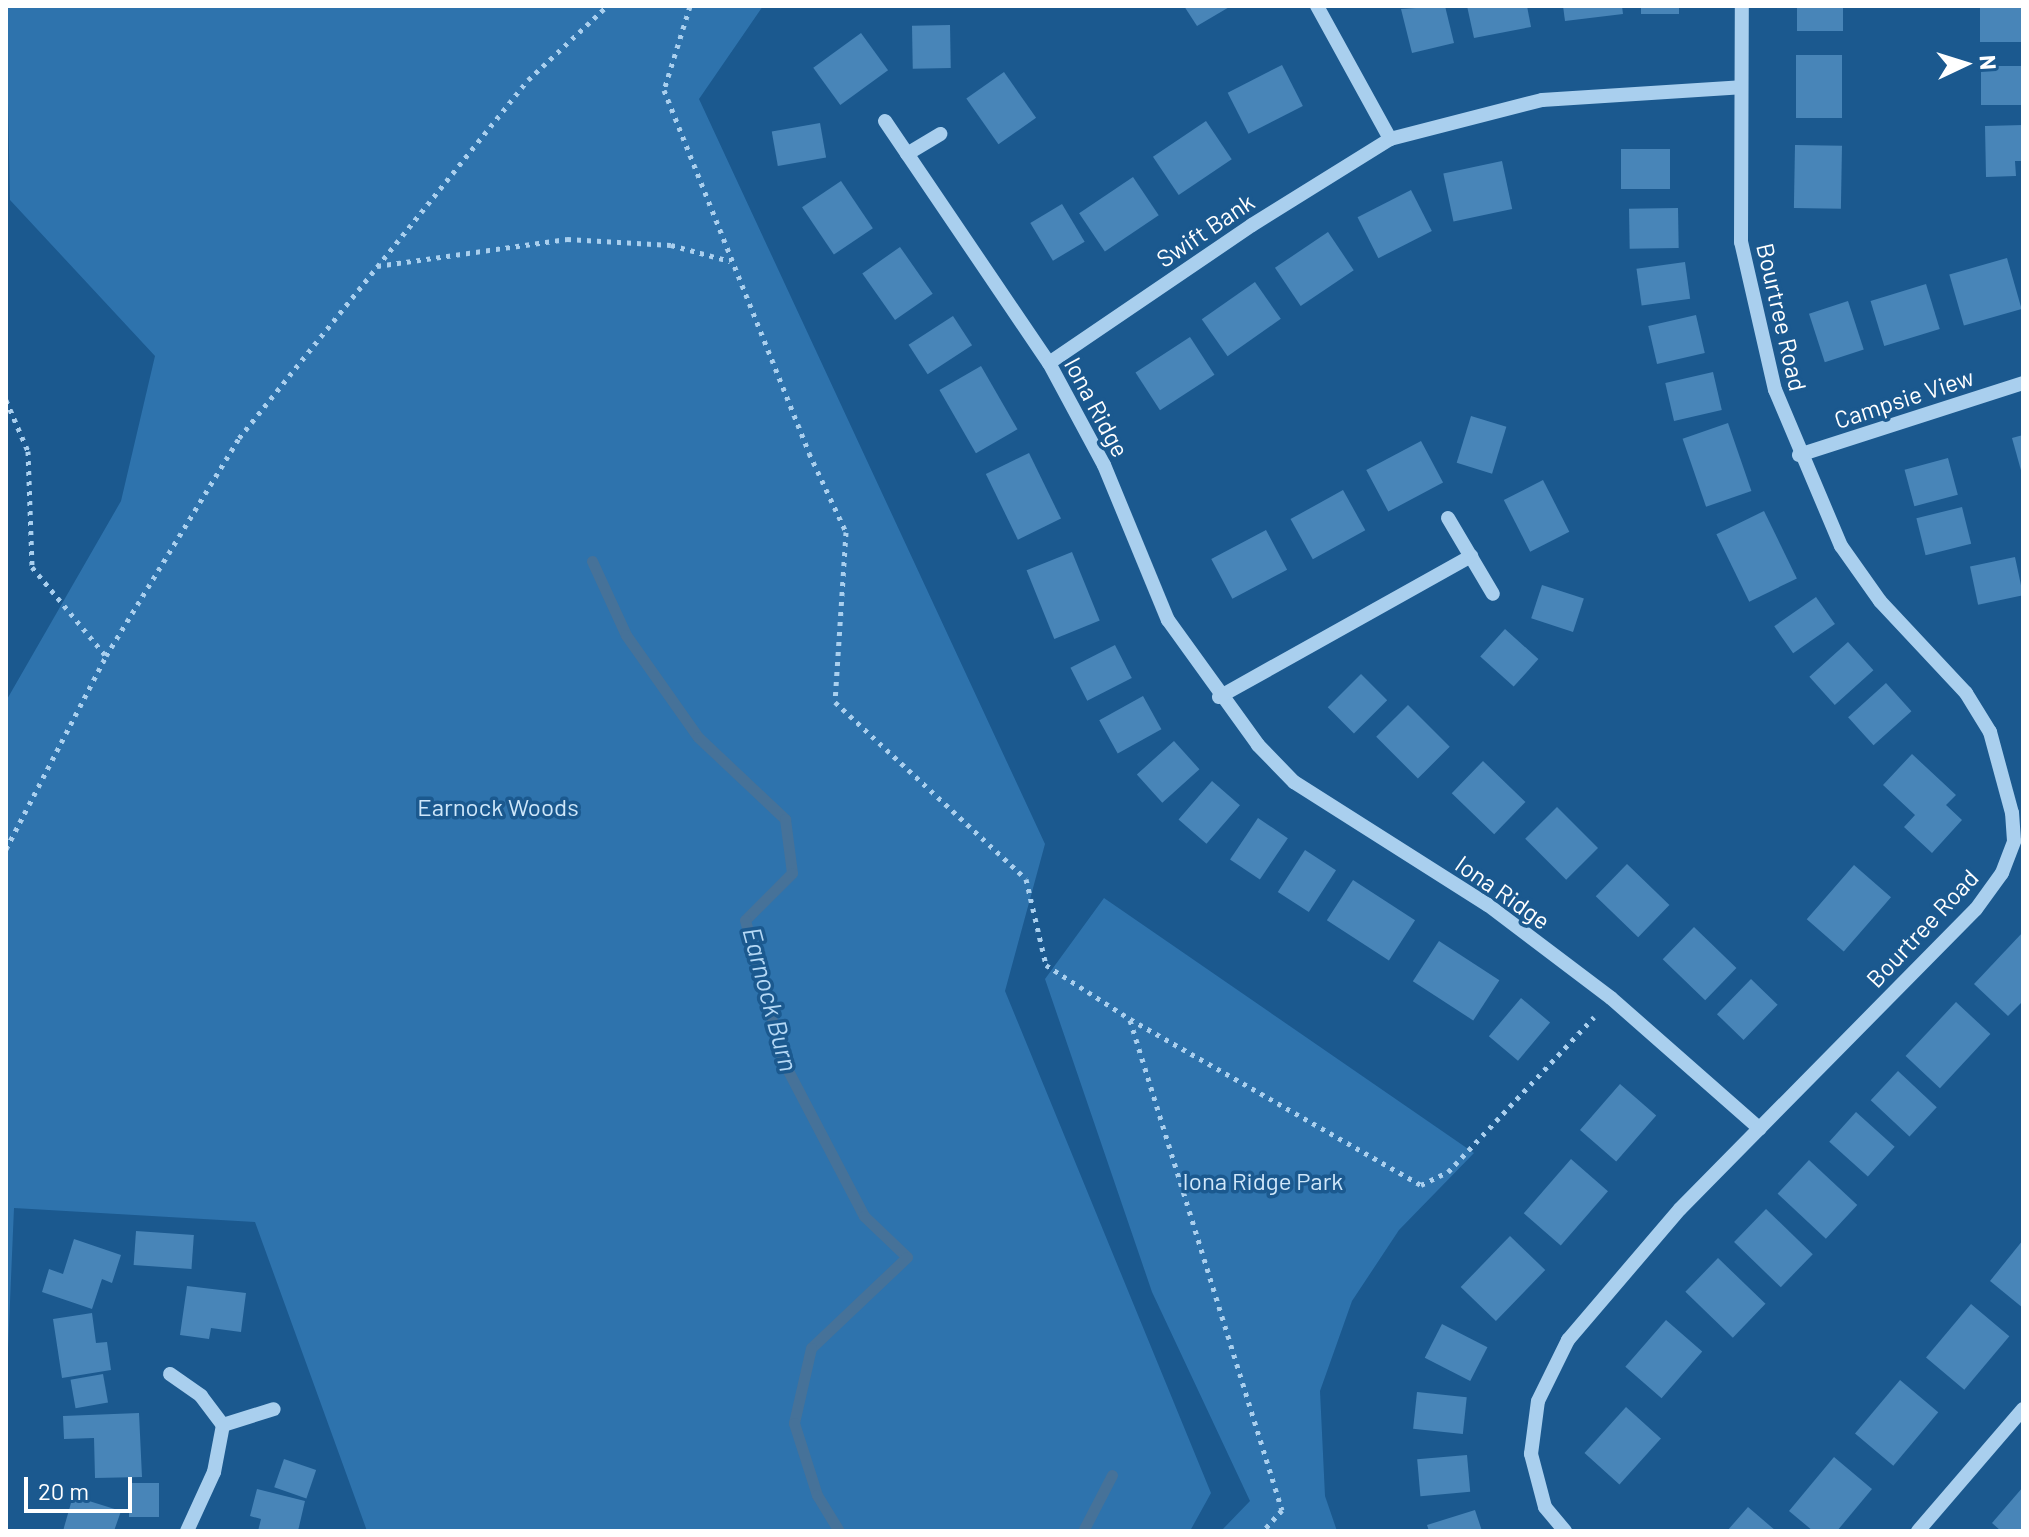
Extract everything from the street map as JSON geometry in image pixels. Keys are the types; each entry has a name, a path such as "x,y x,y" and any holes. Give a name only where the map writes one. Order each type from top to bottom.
{"street":[{"path":"1317,6 1390,139"},
{"name":"Bourtree Road","path":"1565,1531 1545,1507 1531,1454 1538,1401 1568,1340 1680,1209 1976,909 2002,873 2014,841 2009,800 1990,732 1966,693 1880,601 1841,546 1799,455 1775,390 1741,242 1742,6"},
{"name":"Swift Bank","path":"1049,363 1252,225 1390,139 1542,100 1741,87"},
{"name":"Iona Ridge","path":"885,121 1049,363 1104,465 1168,620 1219,697 1294,782 1488,905 1611,998 1760,1129"},
{"path":"907,154 940,134"},
{"name":"Campsie View","path":"1799,455 2023,383"},
{"path":"1448,518 1493,594"},
{"path":"1219,697 1471,556"},
{"path":"170,1374 201,1396 223,1425 214,1472 187,1531"},
{"path":"223,1425 274,1409"},
{"path":"1918,1531 2023,1409"}],"path":[{"path":"6,849 106,656 239,438 528,80 607,6"},
{"path":"690,6 664,90 731,261 846,532 835,702 1026,879 1046,965 1130,1019 1421,1185 1448,1172 1611,998"},
{"path":"375,267 567,239 671,245 731,261"},
{"path":"6,400 28,451 32,567 106,656"},
{"path":"1130,1019 1282,1510 1263,1531"}],"green space":[{"name":"Earnock Woods","path":"6,6 763,6 699,99 1045,844 1005,991 1211,1493 1190,1531 367,1531 255,1222 14,1208 6,1396 6,701 121,501 155,356 10,200"},
{"name":"Iona Ridge Park","path":"1104,898 1474,1153 1399,1230 1352,1301 1320,1391 1325,1496 1337,1531 1221,1531 1250,1501 1152,1292 1045,979"}],"building":[{"path":"1184,6 1231,6 1197,26"},
{"path":"1445,6 1454,43 1412,53 1401,9"},
{"path":"1467,6 1527,6 1531,27 1474,38"},
{"path":"1563,6 1622,6 1623,14 1565,21"},
{"path":"1641,6 1679,6 1679,14 1641,14"},
{"path":"1797,6 1843,6 1843,31 1797,31"},
{"path":"1980,6 2023,6 2023,42 1980,42"},
{"path":"950,25 951,68 913,69 912,26"},
{"path":"861,33 888,70 840,105 813,68"},
{"path":"1796,55 1842,55 1842,118 1796,118"},
{"path":"1282,65 1303,106 1249,134 1228,93"},
{"path":"1981,66 2023,66 2023,105 1981,105"},
{"path":"1004,72 1036,118 998,144 966,98"},
{"path":"1206,121 1232,159 1179,195 1153,157"},
{"path":"820,123 826,157 778,166 772,132"},
{"path":"2023,125 2023,161 2015,161 2016,176 1986,177 1985,126"},
{"path":"1795,145 1842,146 1841,209 1794,208"},
{"path":"1621,149 1670,149 1670,189 1621,189"},
{"path":"1502,161 1512,209 1453,221 1443,173"},
{"path":"1133,177 1159,215 1105,251 1079,213"},
{"path":"841,181 873,228 834,255 802,207"},
{"path":"1411,190 1432,231 1378,258 1358,217"},
{"path":"1062,204 1085,242 1053,261 1030,223"},
{"path":"1678,208 1679,248 1630,249 1629,209"},
{"path":"1328,232 1354,270 1301,306 1275,268"},
{"path":"900,247 933,294 895,320 862,273"},
{"path":"2007,258 2022,309 1964,325 1949,275"},
{"path":"1685,262 1690,299 1642,305 1636,269"},
{"path":"1255,282 1281,319 1228,356 1202,319"},
{"path":"1926,284 1940,329 1884,346 1871,301"},
{"path":"1848,301 1864,350 1825,362 1809,314"},
{"path":"1696,315 1705,353 1657,364 1648,326"},
{"path":"953,316 972,345 928,374 909,345"},
{"path":"1190,337 1215,375 1160,410 1135,372"},
{"path":"981,366 1018,429 976,453 939,390"},
{"path":"1713,372 1722,410 1674,421 1665,383"},
{"path":"1471,416 1506,427 1492,474 1457,463"},
{"path":"1728,423 1751,491 1706,507 1683,439"},
{"path":"2023,435 2023,474 2022,474 2012,438"},
{"path":"1421,441 1443,482 1388,512 1366,470"},
{"path":"1029,453 1061,519 1018,540 986,474"},
{"path":"1948,458 1958,495 1914,506 1905,470"},
{"path":"1543,480 1569,532 1530,552 1504,500"},
{"path":"1343,490 1365,530 1313,559 1291,519"},
{"path":"1962,507 1971,544 1926,555 1916,518"},
{"path":"1764,511 1797,578 1749,602 1716,534"},
{"path":"1266,530 1287,570 1232,599 1211,559"},
{"path":"1072,552 1100,621 1054,639 1027,570"},
{"path":"2015,557 2023,595 1978,605 1970,567"},
{"path":"1542,585 1584,599 1573,632 1531,618"},
{"path":"1816,597 1835,624 1793,653 1774,626"},
{"path":"1505,629 1538,659 1514,687 1480,656"},
{"path":"1848,642 1873,670 1835,705 1809,677"},
{"path":"1115,645 1132,678 1087,701 1070,668"},
{"path":"1361,674 1387,700 1354,733 1328,707"},
{"path":"1886,683 1911,711 1874,745 1848,717"},
{"path":"1143,696 1161,729 1118,753 1099,720"},
{"path":"1408,705 1450,747 1418,779 1376,737"},
{"path":"1174,741 1199,769 1162,803 1137,774"},
{"path":"1912,754 1956,795 1946,805 1962,820 1932,853 1904,827 1915,815 1883,785"},
{"path":"1483,761 1525,802 1494,834 1452,793"},
{"path":"1212,781 1240,805 1206,844 1179,819"},
{"path":"1557,807 1598,848 1566,880 1525,839"},
{"path":"1258,818 1288,838 1260,880 1230,859"},
{"path":"1305,850 1336,870 1309,912 1278,892"},
{"path":"1627,864 1669,905 1638,937 1596,896"},
{"path":"1854,865 1891,897 1844,951 1807,919"},
{"path":"1353,880 1415,920 1389,961 1327,920"},
{"path":"1694,927 1736,968 1705,1000 1663,959"},
{"path":"2023,932 2023,1001 2008,1016 1974,984"},
{"path":"1439,941 1499,980 1473,1020 1413,981"},
{"path":"1751,979 1778,1005 1744,1040 1717,1014"},
{"path":"1521,998 1550,1022 1518,1061 1489,1036"},
{"path":"1956,1002 1990,1034 1940,1088 1906,1056"},
{"path":"1898,1071 1937,1107 1909,1136 1871,1100"},
{"path":"1620,1084 1656,1115 1616,1162 1580,1130"},
{"path":"1856,1112 1895,1147 1868,1177 1829,1142"},
{"path":"1571,1159 1608,1191 1561,1245 1524,1213"},
{"path":"1809,1160 1857,1205 1826,1239 1778,1194"},
{"path":"1766,1209 1813,1254 1781,1287 1734,1242"},
{"path":"136,1231 194,1235 191,1269 134,1265"},
{"path":"1510,1236 1545,1270 1496,1321 1461,1287"},
{"path":"74,1239 121,1255 112,1283 102,1279 92,1309 42,1292 49,1269 63,1274"},
{"path":"2023,1240 2023,1308 1990,1281"},
{"path":"1718,1258 1765,1304 1733,1338 1685,1292"},
{"path":"187,1286 246,1293 241,1332 211,1328 209,1339 180,1335"},
{"path":"1971,1304 2009,1336 1964,1390 1926,1358"},
{"path":"92,1313 96,1343 107,1342 111,1370 62,1378 53,1319"},
{"path":"1666,1320 1702,1351 1662,1398 1625,1367"},
{"path":"1442,1324 1487,1347 1470,1381 1425,1358"},
{"path":"103,1374 108,1403 76,1408 71,1380"},
{"path":"1900,1380 1938,1412 1893,1466 1855,1434"},
{"path":"1417,1392 1467,1397 1463,1434 1413,1429"},
{"path":"1626,1407 1661,1438 1619,1485 1585,1453"},
{"path":"139,1413 142,1477 95,1478 94,1438 64,1439 63,1416"},
{"path":"1467,1455 1470,1492 1420,1496 1417,1459"},
{"path":"1834,1457 1872,1489 1837,1531 1813,1531 1789,1511"},
{"path":"284,1459 316,1470 306,1498 274,1487"},
{"path":"129,1483 159,1483 159,1517 129,1517"},
{"path":"2023,1487 2023,1531 2001,1531 1992,1523"},
{"path":"257,1489 305,1501 298,1531 258,1531 261,1519 250,1516"},
{"path":"73,1496 121,1511 114,1531 63,1531"},
{"path":"1748,1507 1776,1531 1727,1531"},
{"path":"1475,1510 1482,1531 1429,1531 1427,1525"}],"waterway":[{"name":"Earnock Burn","path":"592,561 626,635 698,737 785,819 792,873 745,920 783,1061 864,1216 907,1257 811,1348 794,1423 817,1495 839,1531"},
{"path":"1083,1531 1112,1475"}]}
